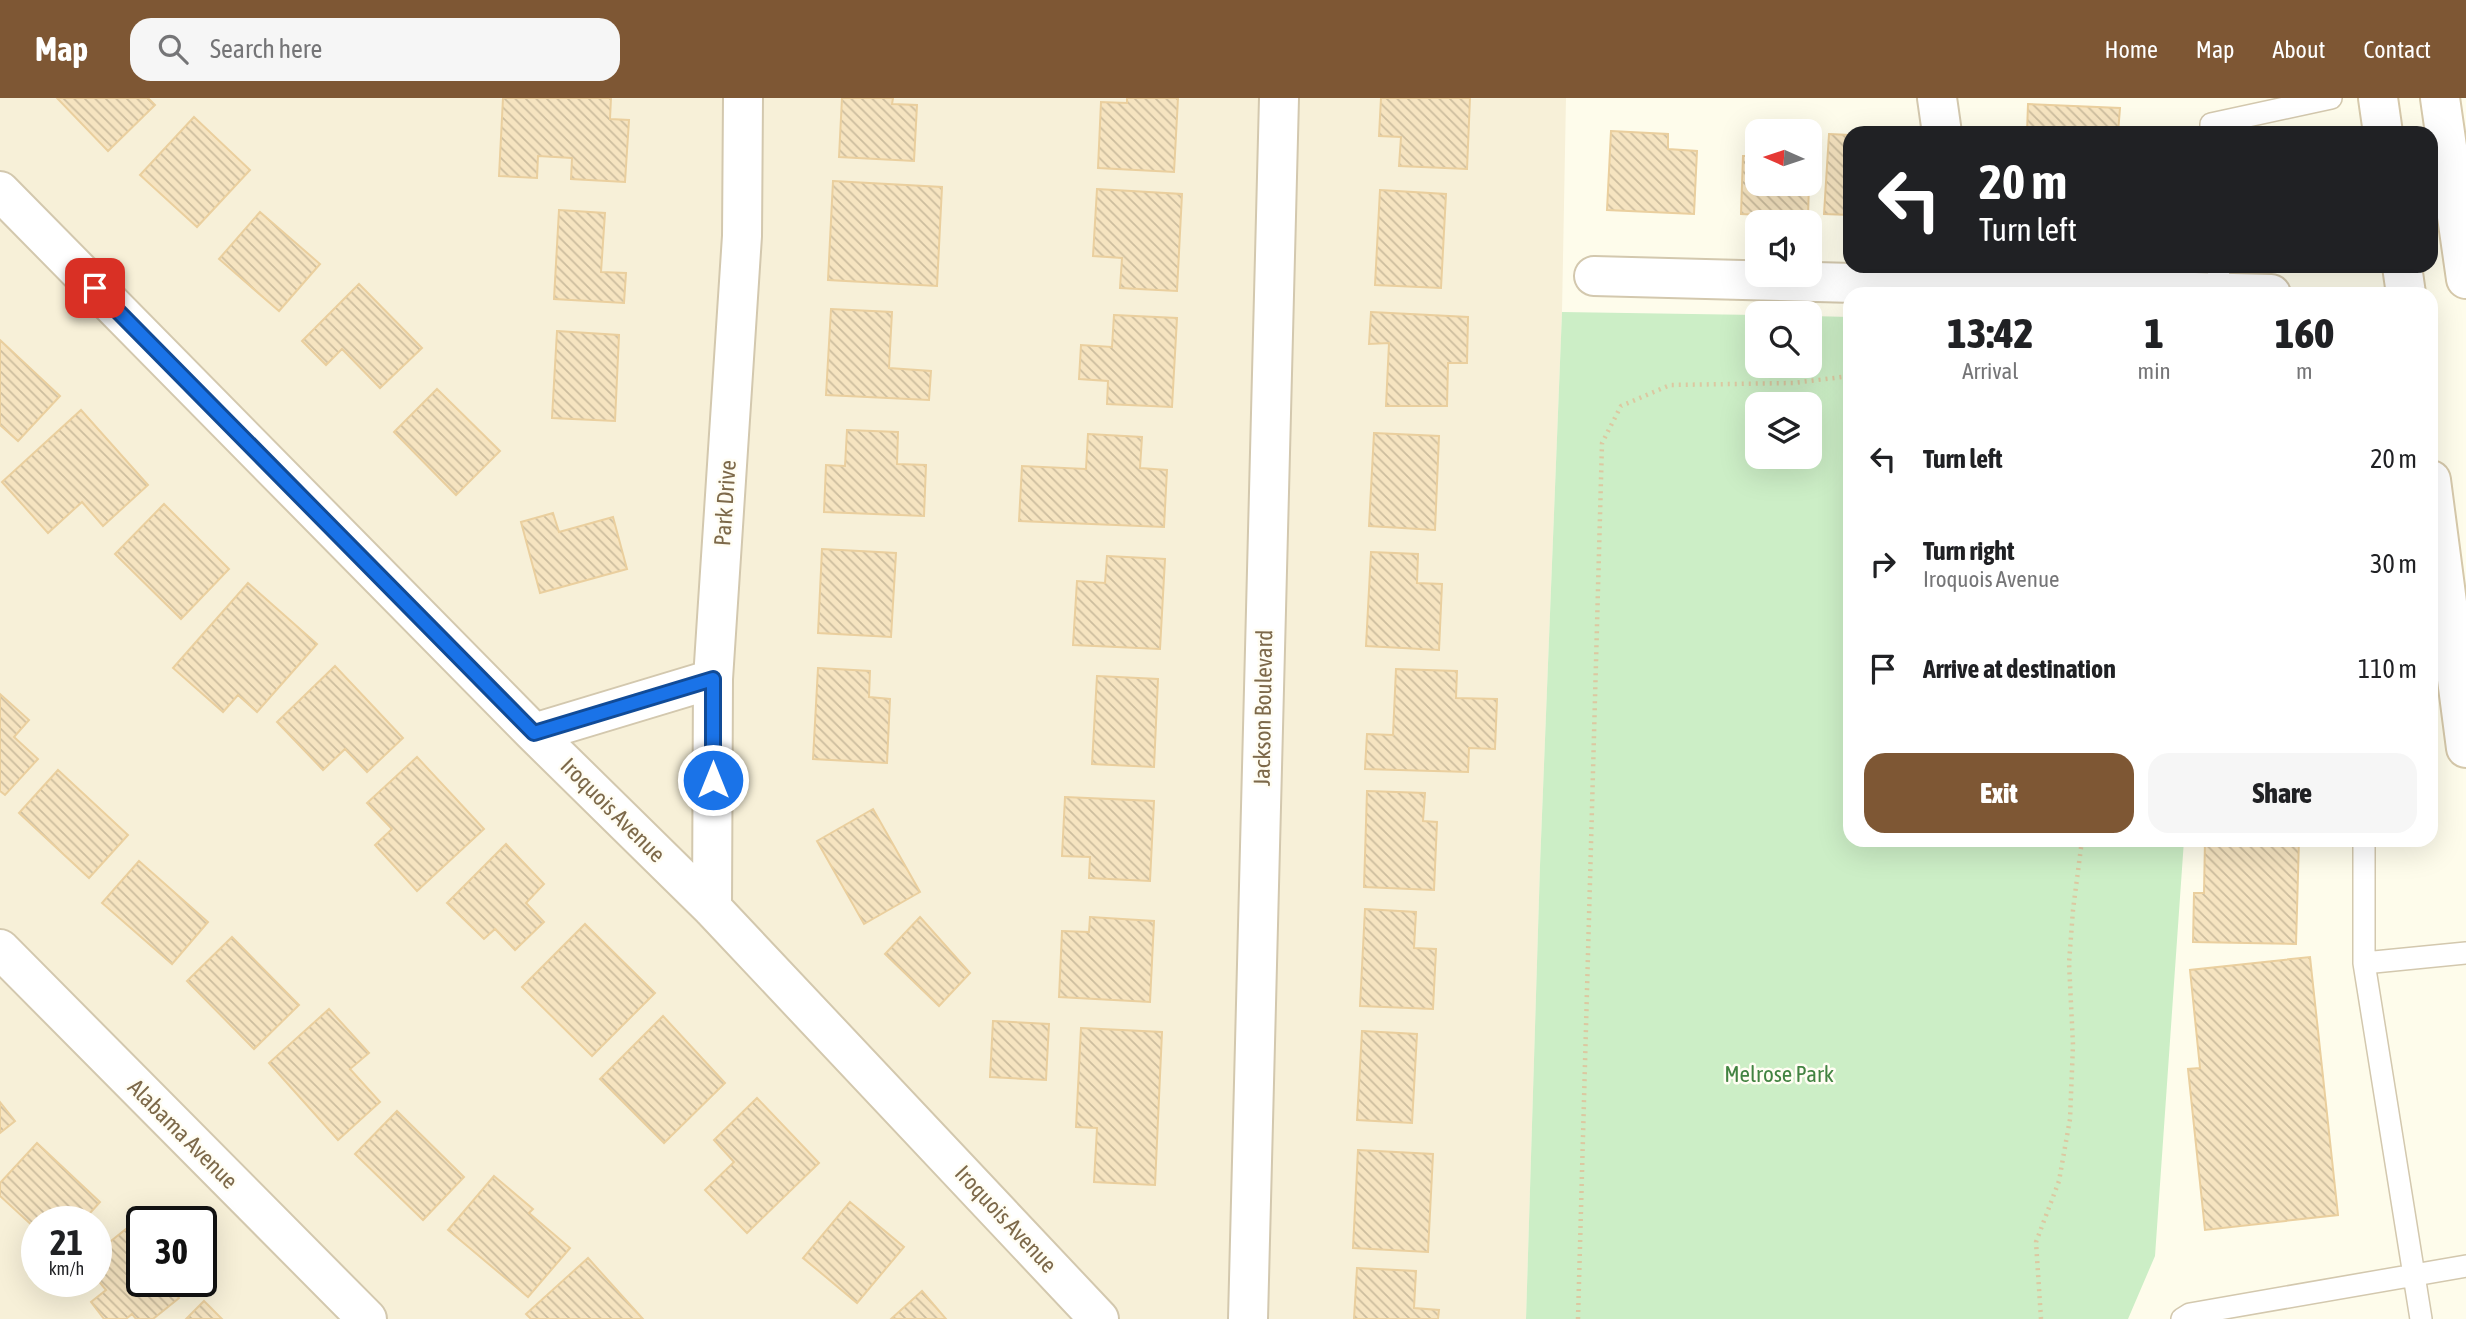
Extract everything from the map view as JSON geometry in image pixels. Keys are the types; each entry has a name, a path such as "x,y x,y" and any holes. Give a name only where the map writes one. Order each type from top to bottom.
{"street":[{"name":"Park Drive","path":"712,908 713,679 742,236 743,98"},
{"name":"Jackson Boulevard","path":"1248,1319 1279,98"},
{"path":"1937,98 1940,126"},
{"path":"2378,98 2382,126"},
{"path":"2440,98 2466,279"},
{"name":"Iroquois Avenue","path":"0,191 534,733 712,908 1099,1319"},
{"path":"1594,276 2219,279 2247,287"},
{"path":"2438,594 2442,658 2466,748"},
{"path":"534,733 713,679"},
{"name":"Alabama Avenue","path":"0,949 367,1319"}],"lane":[{"path":"2211,126 2331,98"},
{"path":"2364,847 2364,963 2421,1319"},
{"path":"2364,963 2466,953"},
{"path":"2182,1319 2190,1314 2466,1266"}],"path":[{"path":"1578,1319 1602,443 1620,406 1670,384 1793,383 1843,377"},
{"path":"2041,1319 2036,1242 2059,1181 2070,1119 2073,1045 2068,963 2081,847"}],"shaded area":[{"path":"0,98 1566,98 1562,312 1540,865 1526,1319 0,1319"}],"green space":[{"name":"Melrose Park","path":"1562,312 1745,315 1745,378 1822,378 1822,316 1843,317 1843,847 2184,847 2155,1256 2128,1319 1526,1319 1540,865"}],"building":[{"path":"57,98 148,98 155,105 108,151"},
{"path":"503,98 611,98 610,119 629,120 625,182 571,179 572,158 538,156 537,178 499,176"},
{"path":"842,98 893,98 892,104 917,105 914,161 839,157"},
{"path":"1127,98 1178,98 1174,172 1098,168 1101,102 1127,103"},
{"path":"1381,98 1470,98 1467,169 1399,166 1401,137 1379,136"},
{"path":"2028,104 2120,108 2119,126 2027,126"},
{"path":"194,117 250,170 197,227 140,175"},
{"path":"1611,131 1668,134 1668,149 1697,151 1694,214 1607,210"},
{"path":"1829,134 1843,135 1843,215 1824,214"},
{"path":"1743,156 1745,196 1809,196 1808,210 1745,210 1745,214 1741,214"},
{"path":"833,181 942,187 937,286 828,280"},
{"path":"1097,189 1182,194 1177,291 1120,288 1122,258 1093,256"},
{"path":"1380,190 1446,194 1441,288 1375,285"},
{"path":"559,210 605,213 601,272 626,273 624,303 554,299"},
{"path":"260,212 320,264 279,311 219,259"},
{"path":"359,284 422,348 380,388 342,349 326,365 302,341"},
{"path":"831,309 892,312 889,368 931,371 929,400 826,395"},
{"path":"1371,312 1468,317 1467,363 1448,363 1447,406 1386,406 1389,343 1369,344"},
{"path":"1114,315 1177,318 1172,407 1107,404 1108,381 1079,379 1081,345 1112,347"},
{"path":"557,331 619,335 615,421 552,418"},
{"path":"0,340 60,396 18,441 0,425"},
{"path":"437,389 500,451 456,495 394,432"},
{"path":"81,410 148,485 103,526 82,502 48,533 2,482"},
{"path":"847,430 898,432 897,464 926,465 924,516 824,512 826,465 845,466"},
{"path":"1374,433 1439,436 1435,530 1369,526"},
{"path":"1088,434 1142,437 1140,468 1167,470 1164,527 1019,521 1022,466 1086,469"},
{"path":"164,504 229,569 181,619 115,554"},
{"path":"553,513 559,532 613,517 627,569 540,593 521,522"},
{"path":"822,549 896,553 891,637 818,633"},
{"path":"1371,552 1418,554 1417,583 1442,584 1439,650 1366,646"},
{"path":"1107,556 1165,559 1160,649 1073,645 1077,581 1105,583"},
{"path":"248,583 317,644 257,712 238,695 223,712 173,668"},
{"path":"335,666 403,738 367,772 345,749 323,770 277,722"},
{"path":"818,668 870,671 869,697 890,699 887,763 813,759"},
{"path":"1396,669 1457,671 1456,698 1497,699 1495,749 1469,748 1468,772 1365,769 1367,734 1393,735"},
{"path":"1097,676 1158,679 1154,767 1092,764"},
{"path":"0,694 29,720 14,737 38,759 5,795 0,791"},
{"path":"417,757 484,829 417,891 375,845 392,829 367,803"},
{"path":"58,770 128,835 89,878 19,813"},
{"path":"1367,791 1425,793 1423,821 1437,822 1434,890 1364,887"},
{"path":"1065,797 1154,801 1150,881 1089,878 1090,857 1062,856"},
{"path":"873,809 920,892 864,924 817,841"},
{"path":"506,844 544,884 526,903 544,922 515,950 495,929 484,939 447,903"},
{"path":"2205,847 2299,847 2296,944 2193,942 2194,893 2204,893"},
{"path":"139,861 208,922 172,964 102,903"},
{"path":"1365,909 1416,912 1414,948 1436,949 1433,1009 1360,1006"},
{"path":"920,917 970,973 939,1006 885,954"},
{"path":"1090,917 1154,921 1150,1002 1059,997 1062,931 1089,932"},
{"path":"585,924 655,993 592,1056 522,987"},
{"path":"232,937 299,1005 254,1049 187,981"},
{"path":"2310,957 2338,1215 2205,1230 2188,1069 2200,1068 2190,970"},
{"path":"329,1009 369,1053 350,1069 380,1102 338,1140 269,1063"},
{"path":"663,1016 725,1083 664,1143 600,1079"},
{"path":"993,1021 1049,1024 1046,1080 990,1077"},
{"path":"1081,1028 1162,1032 1155,1185 1094,1182 1097,1128 1076,1127"},
{"path":"1362,1031 1417,1034 1412,1123 1357,1120"},
{"path":"757,1098 819,1163 747,1233 705,1190 734,1162 714,1140"},
{"path":"0,1102 15,1121 0,1133"},
{"path":"397,1111 464,1177 423,1220 355,1154"},
{"path":"37,1143 100,1202 96,1206 21,1206 21,1215 0,1196 0,1183"},
{"path":"1358,1150 1433,1154 1428,1252 1353,1248"},
{"path":"494,1176 533,1209 529,1213 570,1248 528,1297 448,1230"},
{"path":"850,1202 904,1247 857,1303 803,1258"},
{"path":"126,1229 126,1297 179,1298 153,1319 136,1319 132,1314 126,1319 104,1319 91,1302 97,1297 112,1297 112,1240"},
{"path":"588,1258 643,1319 531,1319 526,1314"},
{"path":"1357,1268 1416,1271 1414,1308 1439,1310 1438,1319 1354,1319"},
{"path":"922,1291 946,1319 891,1319"},
{"path":"204,1301 222,1319 186,1319"}],"route":[{"path":"95,288 534,733 713,679 713,780"}]}
